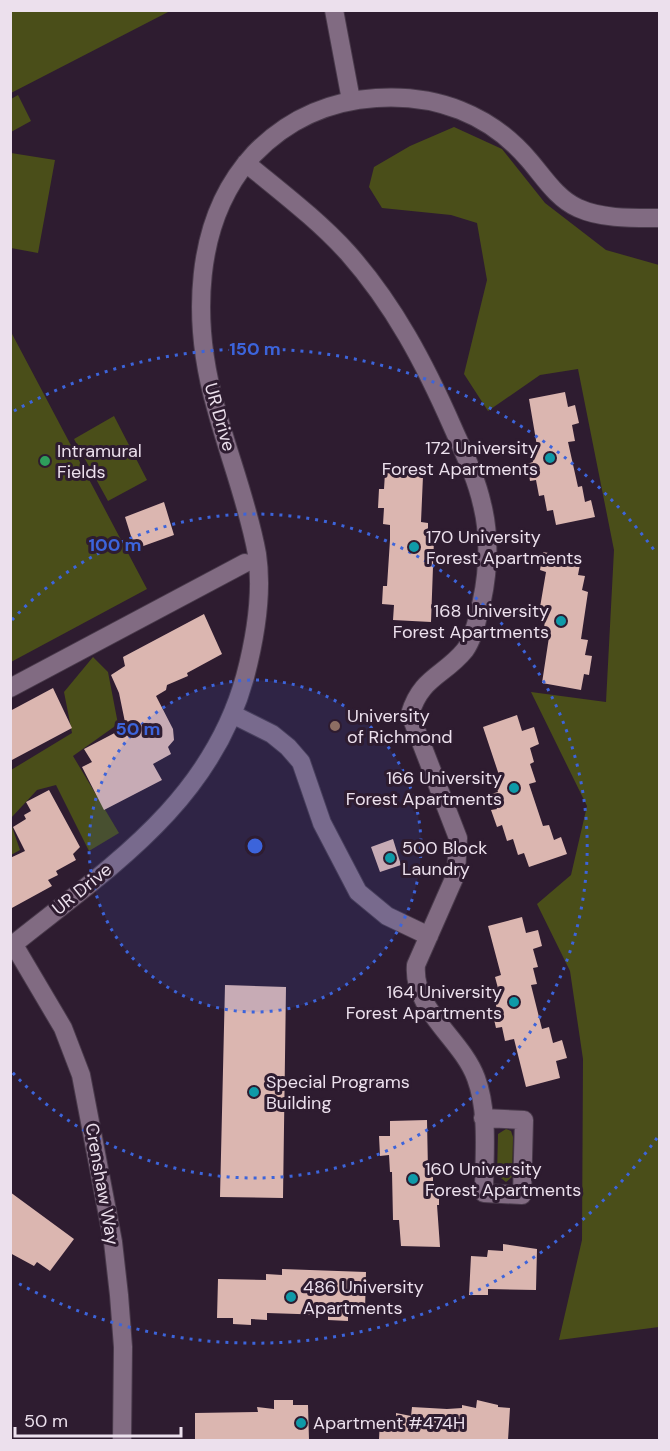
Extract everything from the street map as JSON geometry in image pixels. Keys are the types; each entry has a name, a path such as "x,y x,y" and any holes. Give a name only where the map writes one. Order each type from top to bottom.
{"street":[{"path":"334,10 351,100"},
{"name":"UR Drive","path":"12,946 168,815 208,763 232,714 245,678 256,622 257,557 247,505 209,382 203,335 203,278 206,247 214,219 225,195 246,163 282,129 313,113 351,100 400,97 426,99 452,105 498,129 517,145 555,191 578,208 596,213 660,218"},
{"path":"246,163 318,222 371,280 392,310 419,355 446,412 472,472 483,505 488,545 479,616 466,649 420,689 410,714 458,838 456,874 416,965 417,985 425,1002 475,1075 483,1103 483,1118 484,1193 522,1195 524,1191 524,1120 483,1118"},
{"path":"10,688 245,563"},
{"path":"232,714 272,734 301,762 322,823 358,892 372,906 387,916 429,936"},
{"name":"Crenshaw Way","path":"12,946 63,1028 81,1075 112,1234 119,1295 123,1347 122,1440"}],"green space":[{"path":"11,10 170,10 170,11 11,93"},
{"path":"18,95 31,121 11,132 11,99"},
{"path":"454,127 502,149 545,203 606,250 659,265 659,1327 559,1340 582,1240 583,1059 570,971 537,904 571,875 587,806 531,692 606,702 614,550 578,369 540,375 488,411 464,374 487,280 477,223 451,215 382,208 369,187 374,167 410,146"},
{"path":"11,153 55,160 38,253 11,248"},
{"name":"Intramural Fields","path":"11,332 147,589 11,662"},
{"path":"114,416 147,480 108,501 74,439"},
{"path":"93,657 108,672 118,724 73,756 119,833 89,851 56,785 37,790 11,818 11,770 72,733 64,692"},
{"path":"11,824 20,850 10,855"},
{"path":"506,1129 511,1131 513,1137 512,1177 506,1182 497,1175 498,1134"}],"building":[{"name":"172 University Forest Apartments","path":"565,392 568,407 575,405 579,423 572,425 575,441 568,442 578,487 582,486 585,502 591,500 595,517 556,525 553,510 547,511 544,495 539,496 536,480 530,481 527,464 533,462 530,447 537,446 529,399"},
{"name":"170 University Forest Apartments","path":"385,473 423,476 421,522 428,523 428,539 434,539 431,622 393,620 394,605 382,604 383,586 387,586 390,540 390,525 383,524 384,508 378,508 379,489 384,489"},
{"path":"164,502 174,535 135,549 125,517"},
{"name":"168 University Forest Apartments","path":"543,552 581,559 578,575 585,576 582,590 588,592 581,639 588,640 585,655 592,656 589,675 584,674 581,690 542,683 549,637 543,636 545,620 538,619 546,572 540,570"},
{"path":"204,614 222,654 187,673 188,676 167,685 166,690 156,696 173,729 174,740 168,747 171,754 153,764 162,780 104,810 82,767 92,762 84,749 126,727 119,693 111,675 125,666 123,657"},
{"path":"53,688 72,728 10,761 10,711"},
{"name":"166 University Forest Apartments","path":"517,715 522,731 534,727 539,744 530,748 534,762 530,764 536,782 529,784 543,826 549,825 554,840 561,837 567,854 529,867 524,853 518,855 513,839 507,841 502,825 497,827 491,810 497,809 491,794 498,792 493,777 499,775 483,727"},
{"path":"49,790 80,847 73,854 76,860 56,871 58,875 48,880 52,886 10,909 10,858 25,851 13,827 26,819 24,815 31,811 26,802"},
{"name":"500 Block Laundry","path":"393,839 401,865 380,872 371,847"},
{"name":"164 University Forest Apartments","path":"522,917 526,933 538,930 542,946 533,949 538,967 533,968 537,984 531,985 542,1029 549,1027 553,1043 562,1040 567,1058 556,1061 560,1078 526,1087 514,1039 505,1041 502,1027 496,1028 492,1011 497,1009 493,994 499,992 495,977 501,975 488,926"},
{"name":"Special Programs Building","path":"225,985 286,987 283,1198 220,1197"},
{"name":"160 University Forest Apartments","path":"427,1120 428,1171 433,1171 433,1187 439,1186 439,1205 437,1205 440,1247 401,1246 399,1220 393,1220 392,1172 390,1172 389,1155 380,1156 379,1136 390,1136 390,1121"},
{"path":"10,1192 74,1239 50,1271 37,1262 34,1266 10,1253"},
{"path":"503,1244 537,1249 536,1290 488,1289 488,1295 469,1295 471,1256 487,1257 488,1250 503,1251"},
{"name":"486 University Apartments","path":"282,1269 366,1272 365,1310 348,1309 348,1321 328,1320 328,1315 267,1313 267,1320 251,1319 251,1325 233,1324 233,1318 217,1318 218,1279 266,1280 266,1274 282,1275"},
{"path":"274,1400 293,1400 293,1405 308,1405 309,1440 195,1440 195,1413 258,1412 257,1407 274,1409"},
{"path":"477,1400 498,1405 498,1407 510,1408 508,1440 379,1440 380,1418 396,1420 396,1413 411,1416 412,1407 447,1409 462,1408 462,1405 476,1408"}],"place":[{"name":"172 University Forest Apartments","path":"550,458"},
{"name":"Intramural Fields","path":"45,461"},
{"name":"170 University Forest Apartments","path":"414,547"},
{"name":"168 University Forest Apartments","path":"561,621"},
{"name":"University of Richmond","path":"335,726"},
{"name":"166 University Forest Apartments","path":"514,788"},
{"name":"500 Block Laundry","path":"390,858"},
{"name":"164 University Forest Apartments","path":"514,1002"},
{"name":"Special Programs Building","path":"254,1092"},
{"name":"160 University Forest Apartments","path":"413,1179"},
{"name":"486 University Apartments","path":"291,1297"},
{"name":"Apartment #474H","path":"301,1423"}]}
